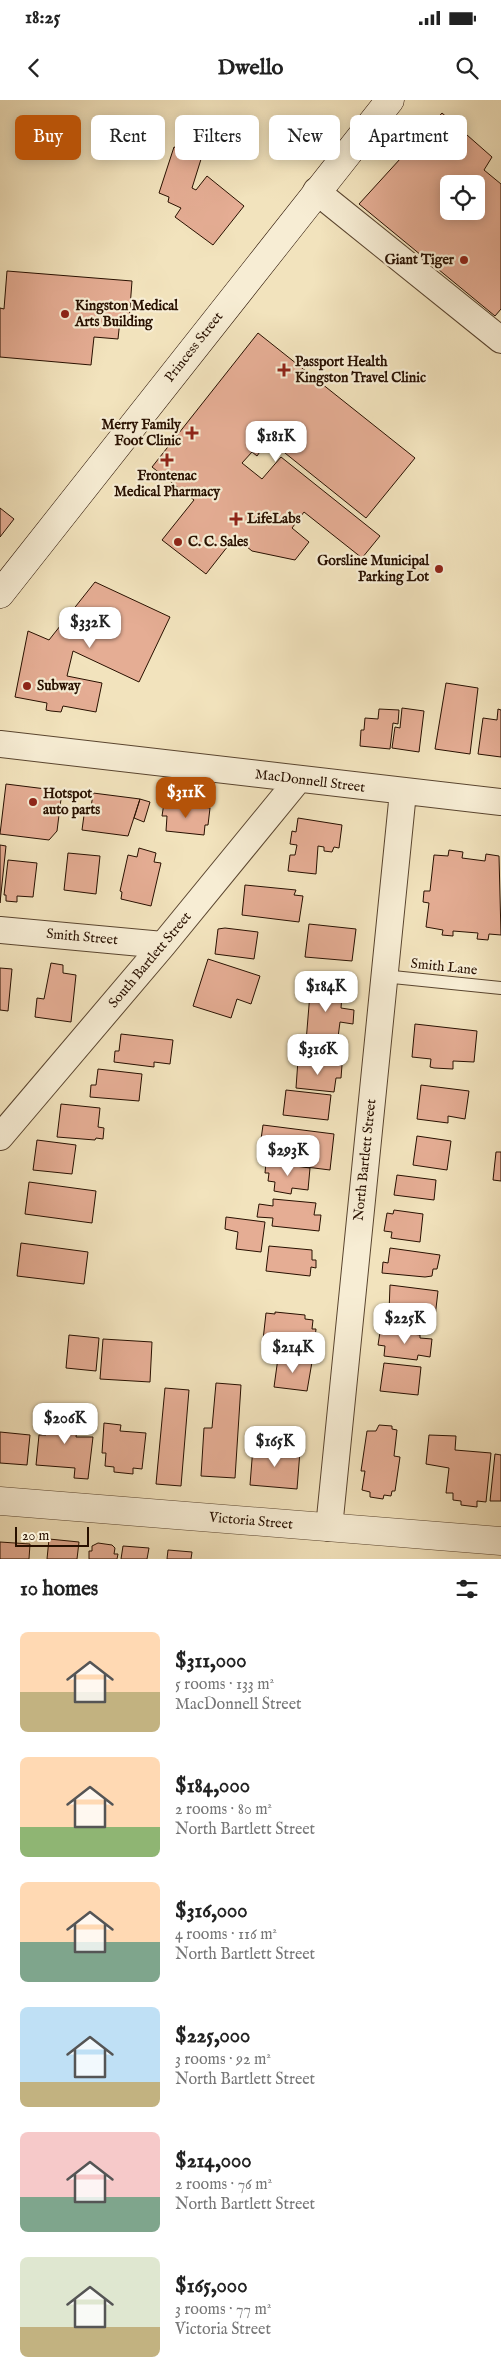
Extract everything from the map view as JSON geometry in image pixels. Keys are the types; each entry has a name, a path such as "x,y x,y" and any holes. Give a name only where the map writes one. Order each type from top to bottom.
{"main road":[{"name":"Princess Street","path":"0,594 316,191 390,100"},
{"name":"Victoria Street","path":"0,1501 501,1541"}],"street":[{"path":"316,191 501,340"},
{"name":"MacDonnell Street","path":"0,744 501,802"},
{"name":"South Bartlett Street","path":"0,1137 163,945 298,780"},
{"name":"North Bartlett Street","path":"329,1528 403,792"},
{"name":"Smith Street","path":"0,930 163,945"}],"lane":[{"name":"Smith Lane","path":"383,976 501,988"}],"building":[{"name":"Giant Tiger","path":"467,135 492,157 484,170 501,184 501,309 495,316 359,204 399,160 467,160"},
{"path":"174,147 175,160 201,160 192,188 196,190 207,176 244,206 213,245 175,217 181,208 168,202 169,197 159,193"},
{"name":"Kingston Medical Arts Building","path":"7,271 132,281 129,321 120,320 118,339 94,337 91,365 0,357 0,308 4,309"},
{"path":"258,333 415,458 366,518 265,437 258,446 262,449 257,456 252,452 242,463 262,479 281,457 380,536 362,558 304,512 292,528 309,542 295,560 252,551 235,537 206,574 162,540 194,500 152,467"},
{"path":"0,508 14,519 0,537"},
{"path":"95,582 170,617 139,682 73,651 67,676 102,683 96,712 63,706 61,712 51,711 46,710 47,703 15,697 28,631 49,640"},
{"path":"446,683 478,688 470,754 435,749"},
{"path":"402,708 424,711 419,752 392,748 395,727 400,728"},
{"path":"379,709 399,710 398,724 393,723 390,749 360,746 361,730 364,730 365,718 378,719"},
{"path":"498,709 501,710 501,757 478,754 483,718 497,720"},
{"path":"6,784 62,791 57,831 49,840 0,834"},
{"path":"93,793 140,799 128,836 82,830 85,808 91,808"},
{"path":"140,799 150,802 144,822 134,818"},
{"path":"164,803 210,808 208,825 205,825 204,835 166,831 167,816 162,816"},
{"path":"298,818 342,825 339,848 334,847 332,852 324,851 324,847 318,846 316,874 288,871 290,855 295,855 297,845 290,844 292,831 296,832"},
{"path":"0,845 6,846 0,903"},
{"path":"139,848 156,853 154,862 161,863 151,906 121,899 122,892 120,891 128,855 137,857"},
{"path":"449,850 463,852 462,858 485,861 486,854 499,856 501,935 489,934 488,940 477,939 478,933 453,931 453,936 442,935 443,930 426,927 429,903 423,902 424,891 430,891 434,855 448,856"},
{"path":"68,853 100,856 96,894 64,890"},
{"path":"8,860 37,863 33,897 17,896 17,902 6,901 6,895 4,895"},
{"path":"245,885 296,890 294,895 303,896 299,922 242,915"},
{"path":"309,924 356,929 352,961 305,957"},
{"path":"225,928 258,932 254,959 215,954 218,929"},
{"path":"208,959 260,976 251,1004 237,999 231,1018 193,1006"},
{"path":"51,963 63,965 63,973 76,975 71,1022 35,1017 37,998 44,999"},
{"path":"0,968 12,969 8,1011 0,1010"},
{"path":"311,981 343,984 341,1008 354,1010 353,1024 340,1022 337,1045 306,1042"},
{"path":"415,1024 477,1031 474,1062 453,1061 453,1069 434,1068 430,1067 431,1059 412,1057"},
{"path":"121,1034 173,1040 170,1064 154,1062 154,1067 114,1062 115,1051 119,1051"},
{"path":"298,1060 342,1065 341,1078 336,1078 334,1092 296,1088"},
{"path":"98,1069 142,1074 139,1101 90,1097 91,1085 96,1085"},
{"path":"421,1085 469,1091 465,1119 448,1116 448,1123 417,1119"},
{"path":"286,1090 331,1095 328,1120 283,1115"},
{"path":"61,1104 100,1108 98,1127 104,1128 103,1139 57,1137"},
{"path":"263,1125 334,1134 330,1170 258,1161"},
{"path":"417,1136 451,1141 447,1170 413,1165"},
{"path":"37,1140 76,1145 72,1174 33,1170"},
{"path":"496,1152 501,1152 501,1181 493,1180"},
{"path":"266,1162 310,1168 308,1190 292,1188 291,1194 274,1191 275,1182 268,1181 269,1173 265,1173"},
{"path":"397,1175 436,1180 434,1200 394,1195"},
{"path":"29,1182 96,1191 92,1223 25,1214"},
{"path":"273,1199 316,1203 314,1215 321,1215 319,1231 272,1226 273,1218 257,1217 259,1204 273,1206"},
{"path":"394,1210 423,1214 420,1242 391,1238 392,1232 384,1231 387,1213 393,1214"},
{"path":"226,1217 265,1222 261,1252 236,1249 238,1232 225,1229"},
{"path":"21,1243 88,1252 84,1284 17,1276"},
{"path":"269,1246 312,1250 312,1260 316,1260 316,1268 311,1267 310,1276 266,1271"},
{"path":"390,1248 440,1255 437,1269 433,1269 432,1276 425,1277 382,1273 383,1262 388,1263"},
{"path":"390,1285 438,1291 435,1317 389,1312"},
{"path":"275,1312 305,1315 305,1319 313,1320 312,1329 316,1329 315,1338 311,1337 310,1347 302,1347 302,1349 271,1345 272,1341 263,1340 266,1313 275,1314"},
{"path":"388,1331 420,1335 420,1338 432,1339 430,1357 418,1355 417,1360 384,1356 385,1346 378,1345 380,1332"},
{"path":"69,1335 99,1338 96,1371 66,1368"},
{"path":"103,1339 152,1342 150,1382 100,1379"},
{"path":"278,1358 312,1362 307,1391 274,1387"},
{"path":"384,1363 421,1367 418,1395 380,1391"},
{"path":"216,1383 241,1385 235,1478 201,1476 204,1428 212,1428"},
{"path":"165,1388 189,1390 181,1486 156,1484"},
{"path":"49,1411 79,1413 76,1437 93,1437 88,1479 74,1478 75,1468 36,1465 39,1435 46,1435"},
{"path":"104,1423 121,1425 120,1431 146,1433 142,1469 133,1468 133,1474 114,1472 114,1467 105,1466 106,1453 102,1453"},
{"path":"379,1425 392,1426 392,1429 397,1430 394,1456 400,1457 395,1491 392,1491 391,1496 384,1495 383,1499 370,1497 370,1492 362,1490 365,1471 361,1471 367,1431 376,1431"},
{"path":"0,1432 30,1435 27,1465 0,1463"},
{"path":"429,1435 456,1436 455,1450 491,1453 486,1502 477,1501 477,1507 461,1505 461,1501 453,1500 453,1493 446,1493 449,1468 426,1464"},
{"path":"253,1447 300,1451 297,1489 250,1485"},
{"path":"495,1454 501,1455 501,1501 490,1501"},
{"path":"49,1539 79,1542 77,1559 47,1559"},
{"path":"0,1542 30,1544 29,1559 0,1559"},
{"path":"98,1543 112,1545 115,1548 114,1554 118,1554 117,1559 89,1559 89,1551 92,1551 92,1546"},
{"path":"123,1546 149,1548 147,1559 121,1559"},
{"path":"168,1550 192,1552 191,1559 167,1559"}],"place":[{"name":"Giant Tiger","path":"464,260"},
{"name":"Kingston Medical Arts Building","path":"65,314"},
{"name":"Passport Health Kingston Travel Clinic","path":"284,370"},
{"name":"Merry Family Foot Clinic","path":"192,433"},
{"name":"Frontenac Medical Pharmacy","path":"167,460"},
{"name":"LifeLabs","path":"236,519"},
{"name":"C. C. Sales","path":"178,542"},
{"name":"Gorsline Municipal Parking Lot","path":"439,569"},
{"name":"Subway","path":"27,686"},
{"name":"Hotspot auto parts","path":"33,802"}]}
